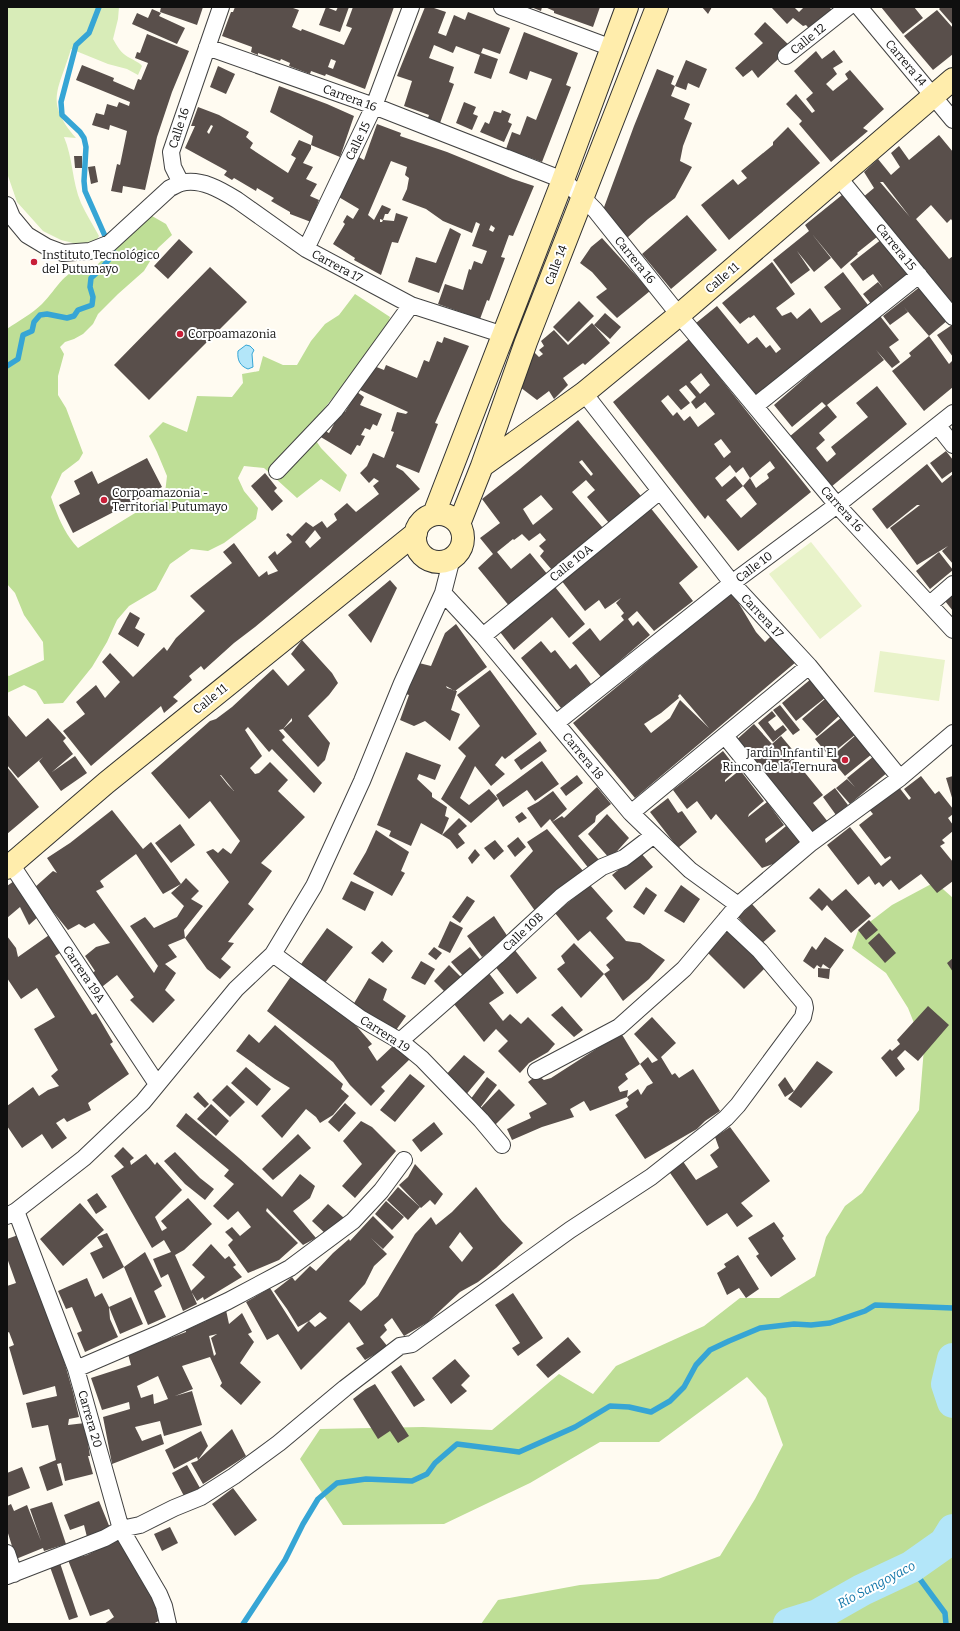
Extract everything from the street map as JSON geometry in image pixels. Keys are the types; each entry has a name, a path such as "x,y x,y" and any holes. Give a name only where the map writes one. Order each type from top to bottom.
{"street":[{"name":"Calle 16","path":"181,183 173,167 171,152 221,7"},
{"name":"Calle 15","path":"306,249 374,106 411,7"},
{"path":"502,7 612,48"},
{"name":"Calle 14","path":"434,514 504,335 627,7"},
{"name":"Calle 14","path":"459,524 482,466 526,342 657,7"},
{"name":"Calle 12","path":"786,56 848,7"},
{"name":"Carrera 14","path":"859,7 953,120"},
{"name":"Carrera 16","path":"207,47 374,106 563,180 598,214 679,315 837,505 953,630"},
{"name":"Calle 11","path":"482,466 584,393 679,315 953,79"},
{"name":"Carrera 15","path":"839,178 953,317"},
{"name":"Carrera 17","path":"181,183 202,182 226,193 306,249 411,305 504,335"},
{"path":"7,205 12,217 27,235 47,247 63,253 90,250 110,243 170,188 181,183"},
{"path":"755,406 919,275"},
{"path":"277,471 335,410 411,305"},
{"name":"Carrera 17","path":"584,393 732,584 809,666 900,778"},
{"name":"Calle 10","path":"556,723 732,584 837,505 953,413"},
{"path":"938,426 953,444"},
{"name":"Calle 10A","path":"483,636 660,491"},
{"path":"434,514 444,514 459,524 462,533 462,543 459,551 452,558 444,561 434,561 426,558 419,551 416,542 416,533 419,524 426,518 434,514"},
{"name":"Calle 11","path":"9,866 106,783 416,533"},
{"path":"12,1214 84,1158 143,1102 236,989 273,954 314,886 362,781 402,683 443,593 452,558"},
{"path":"930,604 953,584"},
{"name":"Carrera 18","path":"443,593 483,636 631,813 690,870 738,905"},
{"path":"631,813 809,666"},
{"path":"536,1071 619,1027 684,969 738,905 811,843 900,778 953,733"},
{"path":"725,736 811,843"},
{"name":"Calle 10B","path":"400,1041 498,956 562,896 602,867 624,858 654,835"},
{"name":"Carrera 19A","path":"9,866 157,1084"},
{"path":"7,1553 11,1575 105,1538 121,1529 140,1525 194,1500 234,1476 279,1443 345,1388 400,1346 412,1344 559,1238 651,1176 726,1118 743,1099 803,1018 805,1008 804,1003 760,951 726,919"},
{"name":"Carrera 19","path":"273,954 360,1018 400,1041 427,1064 481,1120 502,1145"},
{"path":"76,1369 221,1304 290,1268 353,1221 381,1191 404,1160"},
{"name":"Carrera 20","path":"12,1214 76,1369 121,1529 159,1594 164,1606 168,1624"}],"green space":[{"path":"7,7 119,7 118,19 113,39 123,53 142,66 138,75 127,69 108,64 71,49 59,85 57,104 60,114 76,138 64,137 78,195 99,236 96,241 81,245 61,240 43,231 17,202 7,173"},
{"path":"152,216 166,224 172,235 158,248 144,271 98,314 93,324 83,334 65,342 60,347 64,354 58,376 58,395 66,408 83,453 79,460 62,473 51,497 62,524 69,537 78,548 165,493 167,476 149,436 163,422 187,432 197,396 232,397 243,383 242,374 259,371 263,356 283,365 297,365 311,341 325,324 339,315 355,294 390,317 379,341 371,353 332,398 310,432 321,448 347,475 340,492 321,479 297,498 264,468 244,466 238,478 244,491 258,508 256,519 224,543 208,551 191,549 170,564 156,590 129,606 117,620 107,642 92,667 63,703 44,704 36,691 24,685 7,693 7,675 9,676 44,660 43,642 24,615 15,593 7,584 7,329 38,308 70,273 85,268 94,268 141,221"},
{"path":"811,542 862,606 820,639 769,574"},
{"path":"880,651 945,660 939,701 874,692"},
{"path":"935,882 953,898 953,1624 481,1624 498,1600 580,1585 658,1579 720,1556 755,1499 783,1445 766,1398 747,1377 659,1442 600,1442 530,1483 444,1524 343,1525 300,1459 320,1429 423,1427 492,1430 559,1374 593,1394 616,1366 704,1326 740,1298 779,1298 815,1276 826,1237 845,1206 862,1193 919,1110 924,1048 908,1008 886,973 852,948 858,931 892,905"}],"water":[{"path":"246,345 250,346 254,350 252,354 253,367 248,369 241,364 238,357 238,351"}],"building":[{"path":"161,7 203,7 197,25 160,12"},
{"path":"235,7 290,7 299,10 292,27 301,31 302,29 344,45 352,28 346,26 353,7 394,7 365,89 326,74 325,76 311,71 310,74 289,66 290,63 281,59 280,61 258,53 258,55 251,52 252,47 222,36 231,12 233,12","holes":["331,59 336,61 333,69 328,67"]},
{"path":"326,7 336,11 338,7 349,7 340,32 319,25"},
{"path":"425,7 431,7 446,12 438,33 446,36 454,15 465,20 468,12 510,28 500,54 483,48 481,53 498,59 491,79 474,73 480,55 456,46 453,53 434,45 429,58 454,67 449,82 454,84 440,123 428,118 429,115 404,106 412,81 397,76"},
{"path":"531,7 542,7 541,11"},
{"path":"545,7 600,7 593,27 554,13 554,11"},
{"path":"702,7 712,7 708,14"},
{"path":"771,7 794,7 799,12 804,7 829,7 833,11 811,31 806,25 803,26 793,18 787,24"},
{"path":"881,7 914,7 923,18 903,34"},
{"path":"941,7 953,7 953,25 939,9"},
{"path":"152,9 161,13 159,16 185,28 177,44 132,24 137,13 148,18"},
{"path":"937,10 953,28 953,54 933,70 904,36"},
{"path":"765,22 791,47 758,78 752,70 743,77 735,68 763,43 754,34"},
{"path":"524,32 578,53 566,85 571,87 542,162 506,149 512,132 520,135 527,116 536,120 552,79 530,71 527,80 509,73"},
{"path":"147,34 189,51 172,92 157,137 145,190 123,186 122,193 111,191 117,164 120,165 127,131 110,125 109,130 92,125 96,113 104,115 107,104 117,107 119,102 129,106 130,102 76,80 82,65 114,78 113,81 134,90 138,79 141,80 148,63 135,58 137,52 140,53"},
{"path":"834,50 843,62 833,68 837,74 826,84 833,91 848,79 845,74 850,70 884,109 863,128 868,131 831,162 799,124 802,121 786,104 796,94 812,113 815,111 806,99 813,93 794,71 816,51 822,59"},
{"path":"686,60 707,69 699,88 688,83 686,90 675,86"},
{"path":"218,66 235,74 226,94 210,87"},
{"path":"657,69 674,76 671,84 675,86 671,96 690,104 684,119 692,123 683,146 680,161 692,167 675,198 627,238 603,210"},
{"path":"279,86 354,116 340,157 311,145 313,136 270,112"},
{"path":"464,102 476,107 473,114 478,116 472,130 456,123"},
{"path":"198,107 219,115 249,132 246,137 253,143 250,148 288,173 296,158 291,155 299,140 311,145 311,149 303,163 313,167 306,179 317,184 310,196 319,200 311,222 290,214 290,212 271,201 274,198 257,188 256,191 234,178 232,180 224,175 227,171 185,148 195,126 191,126","holes":["211,125 213,126 209,134 207,132"]},
{"path":"502,110 511,114 508,122 512,124 504,142 480,132 485,122 489,124 494,111 501,113"},
{"path":"377,124 401,133 400,136 447,152 534,186 513,236 509,235 501,257 505,258 489,301 487,300 480,319 438,304 445,284 463,290 469,269 471,270 474,261 482,264 487,251 472,246 480,224 476,222 472,233 443,221 426,209 402,200 407,189 409,178 405,175 407,167 391,161 368,215 374,220 382,205 391,209 388,214 385,214 383,220 394,221 396,213 408,217 398,243 392,242 381,275 354,260 355,258 333,244 345,224 343,222 347,215 353,219 359,209 337,196 357,156 364,160","holes":["491,225 495,228 493,232 489,230"]},
{"path":"788,127 820,163 729,240 701,205 733,179 738,185 747,178 741,171 773,145 773,142"},
{"path":"939,135 953,152 953,222 951,219 947,223 931,205 916,219 949,259 953,256 953,308 862,198 874,188 864,172 878,159 891,175 900,167 891,153 899,146 909,160","holes":["880,182 883,182 910,217"]},
{"path":"74,156 82,156 82,168 75,168"},
{"path":"95,166 98,182 91,184 88,167"},
{"path":"842,195 877,237 857,253 858,254 841,269 812,234 831,258 814,272 797,251 810,270 791,284 773,260 809,231 805,225"},
{"path":"687,215 717,250 671,289 642,254"},
{"path":"450,228 461,234 439,293 408,282 416,257 436,263"},
{"path":"602,238 650,291 617,318 596,297 607,289 592,272 580,263 591,247"},
{"path":"179,239 193,252 168,279 154,266"},
{"path":"882,239 910,277 873,306 863,294 878,282 883,288 873,274 863,281 850,264"},
{"path":"772,262 795,294 776,308 782,316 791,312 797,319 810,308 821,323 841,309 824,287 843,272 871,309 758,397 696,323 717,306 748,344 757,337 766,348 770,345 776,353 781,349 754,315 740,324 722,303"},
{"name":"Corpoamazonia","path":"210,267 247,302 149,400 114,365"},
{"path":"921,286 948,320 929,336 903,306 908,312 890,325 883,316"},
{"path":"579,301 594,316 568,342 553,327"},
{"path":"605,313 621,327 610,339 594,325"},
{"path":"880,316 899,340 889,347 900,362 892,368 876,350 884,360 827,405 837,417 819,433 825,440 816,448 827,462 836,454 831,447 868,417 856,403 877,386 907,424 831,487 789,437 826,406 822,402 792,427 774,405 822,363"},
{"path":"592,323 610,343 585,365 583,363 563,378 568,385 554,399 549,391 537,400 516,384 532,350 539,357 543,354 539,350 544,346 541,341 554,330 568,345"},
{"path":"952,325 953,326 953,357 937,335"},
{"path":"929,336 949,364 953,360 953,387 924,411 892,371 911,356 909,353"},
{"path":"444,337 469,346 435,423 438,424 419,473 397,464 396,467 403,471 420,489 234,643 204,670 201,666 189,676 192,680 173,697 178,701 164,713 161,706 91,766 63,731 85,714 76,702 96,685 105,698 120,682 102,662 110,653 133,677 164,647 167,651 176,638 205,611 190,596 232,563 223,552 234,543 259,577 267,571 268,575 278,571 268,557 275,551 277,555 292,542 286,535 288,533 292,536 306,522 313,527 322,521 327,528 337,520 334,514 347,503 356,512 379,494 373,486 379,481 374,478 369,483 360,473 367,466 373,453 384,458 394,432 391,431 397,412 406,414 408,412 360,390 374,366 384,370 386,365 417,378 424,360 429,362 437,341 442,343","holes":["315,530 321,538 310,548 305,542"]},
{"path":"689,339 811,492 738,551 708,515 705,519 613,402","holes":["701,373 710,385 700,394 690,382","686,385 696,397 691,402 696,409 705,402 715,414 698,427 690,416 684,421 677,412 673,416 661,401 668,395 681,410 690,403 679,390","721,439 731,452 724,458 714,444","770,461 775,468 767,474 769,478 756,488 750,478","730,465 736,473 743,467 750,478 743,486 735,476 722,487 715,478","743,486 757,504 741,518 726,500"]},
{"path":"357,392 364,397 360,405 382,414 377,426 373,424 370,430 365,428 361,435 365,436 360,446 357,445 351,455 319,436 323,430 329,433 334,424 332,423 342,411 345,412"},
{"path":"578,420 641,496 609,523 587,497 595,490 586,480 572,492 603,528 552,570 540,556 544,551 539,546 546,540 540,533 529,541 522,534 514,540 513,539 497,552 511,569 530,553 548,575 510,607 478,568 493,554 480,538 500,523 482,499","holes":["582,460 593,474 591,476 579,462","541,495 553,509 533,525 523,509"]},
{"path":"946,451 953,460 953,471 942,479 930,463"},
{"name":"Corpoamazonia - Territorial Putumayo","path":"147,458 162,487 73,533 59,505 80,494 74,481 92,471 98,484"},
{"path":"927,464 942,483 953,474 953,564 942,551 948,546 917,565 890,528 920,505 917,505 887,529 872,509"},
{"path":"265,473 277,488 274,491 283,501 272,511 251,486"},
{"path":"649,506 698,567 679,583 693,601 654,631 637,611 628,619 633,626 638,621 650,635 601,677 572,643 590,628 600,641 624,620 621,616 624,613 616,603 621,598 605,609 599,600 585,611 561,580"},
{"path":"939,552 953,570 930,589 916,571"},
{"path":"390,580 397,588 371,643 348,615"},
{"path":"555,587 585,624 569,638 552,617 514,650 500,632"},
{"path":"732,592 756,632 765,642 771,636 796,662 635,798 573,723","holes":["680,694 709,728 680,700 670,718 651,733 644,724 661,713 679,698 678,696"]},
{"path":"953,595 953,611 945,601"},
{"path":"130,612 140,618 135,628 145,634 138,647 118,634"},
{"path":"456,624 487,667 456,691 451,710 460,714 450,741 425,721 414,726 400,720 409,695 406,694 415,662 431,666 445,633"},
{"path":"302,640 332,673 338,683 329,695 308,716 330,743 325,760 318,767 283,729 279,730 285,737 282,740 322,783 314,793 272,749 269,752 248,727 245,730 262,756 250,768 255,774 259,773 270,762 288,780 278,791 305,817 261,863 272,871 248,904 254,909 228,942 234,943 221,959 231,967 220,979 207,969 185,938 229,882 206,852 213,849 218,853 223,848 231,854 240,841 210,801 189,819 151,773 210,721 216,719 232,707 273,669 288,686 305,670 291,654","holes":["292,718 292,721 283,729","220,775 221,775 234,791"]},
{"path":"541,641 551,653 555,650 570,669 576,664 591,684 561,708 521,658"},
{"path":"490,670 537,734 505,759 502,756 495,765 505,774 491,786 475,766 460,798 469,805 489,789 498,799 471,823 441,799 466,756 458,748 480,726 457,695"},
{"path":"811,679 826,697 796,721 782,703"},
{"path":"825,699 840,715 817,736 802,719"},
{"path":"780,705 800,730 793,735 773,710"},
{"path":"772,711 776,716 768,722 775,731 783,725 787,730 773,742 758,723"},
{"path":"7,714 26,737 48,718 66,738 63,741 73,754 52,772 75,756 87,773 61,791 39,761 43,757 18,778 7,765"},
{"path":"842,717 856,734 829,756 815,739"},
{"path":"754,724 772,744 781,736 796,754 777,771 793,758 823,795 813,803 828,822 812,836 734,742"},
{"path":"856,735 872,754 845,776 830,758"},
{"path":"540,741 547,751 521,770 514,760"},
{"path":"723,751 737,769 725,780 725,782 740,770 764,801 749,814 748,817 767,802 784,825 765,839 766,843 786,826 801,844 781,861 762,868 716,814 711,820 697,801 687,809 673,790"},
{"path":"406,752 441,765 435,780 419,774 417,779 432,793 432,797 447,807 445,816 449,818 442,835 421,823 411,846 389,836 391,831 377,825"},
{"path":"874,756 888,772 850,804 836,788 847,779 855,787 847,778"},
{"path":"542,761 559,784 535,801 527,790 503,807 496,795"},
{"path":"7,767 39,807 7,834"},
{"path":"577,775 583,783 566,796 560,788"},
{"path":"921,776 935,794 939,791 953,809 953,814 948,818 953,825 953,831 942,840 945,843 940,846 953,862 953,881 937,893 921,874 899,890 891,880 883,887 879,882 875,885 869,876 858,885 827,845 850,827 881,866 891,858 890,856 885,859 859,825 873,814 868,808 898,786 909,800 911,798 904,789"},
{"path":"953,776 953,801 946,778"},
{"path":"597,787 611,804 596,816 595,822 578,836 600,861 590,870 552,822 562,816 564,818"},
{"path":"835,788 848,805 836,815 823,797"},
{"path":"553,791 567,809 552,822 550,819 541,828 527,808"},
{"path":"668,798 678,813 682,811 697,832 678,848 650,812"},
{"path":"112,810 143,849 151,842 181,884 186,878 199,891 191,899 203,906 184,930 185,938 168,945 177,957 165,964 176,973 165,990 175,1000 153,1023 130,1000 134,997 117,975 98,990 89,976 95,971 85,956 96,947 110,943 94,923 85,928 79,924 68,930 34,888 53,871 57,873 47,858 70,843","holes":["136,854 163,894 181,884 171,893 184,906 177,917 154,928 145,917 130,926 158,966 154,973 96,891 104,887 100,881"]},
{"path":"522,812 527,818 519,823 515,817"},
{"path":"607,814 629,838 610,859 588,834"},
{"path":"459,818 467,826 458,834 465,843 457,849 450,840 442,835"},
{"path":"180,824 195,845 171,863 155,843"},
{"path":"547,829 584,872 538,915 510,876 533,851 527,842"},
{"path":"376,830 409,852 401,871 405,873 392,896 353,874 366,852"},
{"path":"518,837 526,847 515,857 507,846"},
{"path":"495,840 504,851 494,860 484,848"},
{"path":"475,849 480,855 472,864 468,858"},
{"path":"640,852 653,867 625,890 612,875"},
{"path":"14,881 40,915 29,925 20,907 7,918 7,886"},
{"path":"351,881 374,892 365,911 342,899"},
{"path":"590,885 613,911 606,918 626,941 640,943 665,960 649,979 623,1001 604,974 610,970 606,965 614,958 590,931 578,941 555,913"},
{"path":"681,885 700,899 684,923 664,911"},
{"path":"646,887 657,895 644,915 633,907"},
{"path":"819,888 832,901 846,889 871,916 851,933 827,905 822,911 809,898"},
{"path":"467,896 475,901 460,923 452,917"},
{"path":"752,904 776,931 761,944 738,917"},
{"path":"494,916 508,937 482,957 467,936"},
{"path":"869,920 878,930 866,940 858,930"},
{"path":"450,921 463,928 450,953 438,947"},
{"path":"327,928 353,947 324,984 299,967"},
{"path":"730,929 767,966 744,989 707,952"},
{"path":"52,933 63,951 55,956 92,1015 96,1013 113,1042 110,1044 129,1074 88,1103 91,1110 67,1122 64,1118 56,1123 67,1138 52,1149 42,1134 22,1148 7,1126 7,1106 33,1087 39,1096 48,1090 59,1086 51,1076 58,1070 34,1029 55,1017 37,988 21,999 7,978 7,936 16,948 18,957"},
{"path":"879,933 896,953 885,963 868,943"},
{"path":"825,937 844,950 830,969 823,964 821,968 817,965 814,969 803,961 812,946 816,950"},
{"path":"382,941 393,951 383,963 371,953"},
{"path":"574,943 604,974 581,998 557,969 565,963 561,956"},
{"path":"434,947 442,953 436,960 428,954"},
{"path":"470,947 483,963 465,978 451,962"},
{"path":"514,949 537,978 517,994 494,965"},
{"path":"953,958 953,972 947,963"},
{"path":"421,961 435,969 425,985 411,978"},
{"path":"449,965 461,977 446,993 434,981"},
{"path":"818,968 830,969 829,979 818,977"},
{"path":"294,972 346,1014 372,1044 368,1047 377,1061 395,1044 410,1059 381,1087 385,1091 371,1106 350,1085 333,1062 267,1011"},
{"path":"488,972 504,993 489,1003 503,1021 510,1014 521,1024 528,1017 555,1044 548,1052 529,1063 520,1073 498,1051 508,1041 496,1029 484,1042 454,1004"},
{"path":"369,978 387,989 383,1000 406,1016 394,1033 353,1005"},
{"path":"562,1006 583,1030 574,1037 551,1015"},
{"path":"928,1006 949,1025 918,1061 905,1050 897,1058 905,1069 896,1077 881,1058 890,1049 892,1051 900,1044 897,1040"},
{"path":"652,1017 676,1043 661,1057 672,1075 675,1073 679,1078 693,1069 720,1111 705,1121 697,1129 645,1159 615,1115 628,1107 626,1103 629,1100 627,1097 638,1089 641,1095 647,1086 653,1083 640,1064 648,1057 652,1063 658,1060 634,1034"},
{"path":"275,1025 343,1084 341,1089 349,1096 333,1115 320,1123 316,1117 306,1109 282,1138 261,1116 290,1088 236,1051 249,1034 259,1043"},
{"path":"621,1033 640,1064 625,1074 628,1079 618,1087 620,1092 628,1090 627,1097 590,1111 584,1101 570,1109 574,1117 542,1127 512,1140 507,1129 531,1118 529,1113 547,1104 528,1082 537,1075 544,1080 551,1078"},
{"path":"464,1055 485,1072 464,1097 444,1077"},
{"path":"817,1061 833,1072 801,1108 788,1099"},
{"path":"246,1067 271,1089 257,1106 231,1083"},
{"path":"410,1074 425,1086 395,1122 380,1110"},
{"path":"487,1077 497,1085 477,1112 499,1089 515,1105 492,1128 467,1104"},
{"path":"785,1077 794,1091 785,1097 778,1085"},
{"path":"227,1085 245,1102 230,1117 212,1100"},
{"path":"198,1092 209,1104 205,1108 193,1097"},
{"path":"345,1103 356,1113 339,1132 328,1122"},
{"path":"211,1104 229,1121 216,1136 197,1119"},
{"path":"186,1113 282,1197 300,1174 315,1186 310,1198 293,1211 316,1238 303,1245 267,1208 266,1211 298,1243 279,1260 248,1273 228,1245 233,1240 225,1232 232,1227 240,1236 251,1227 238,1211 228,1220 213,1206 234,1184 224,1176 229,1170 176,1126"},
{"path":"361,1121 372,1127 396,1151 355,1198 342,1186 362,1164 343,1141"},
{"path":"434,1122 443,1134 421,1152 412,1140"},
{"path":"730,1127 770,1181 741,1203 753,1216 737,1227 727,1213 707,1226 668,1170 682,1160 696,1180 718,1167 710,1155 719,1148 715,1137"},
{"path":"298,1134 311,1148 273,1180 262,1169"},
{"path":"123,1147 134,1158 130,1161 131,1165 146,1154 155,1165 157,1162 182,1190 155,1217 162,1231 167,1228 161,1221 188,1198 212,1224 184,1250 175,1255 197,1304 183,1311 168,1274 161,1278 153,1259 171,1252 164,1240 152,1248 111,1176 124,1167 114,1156"},
{"path":"175,1152 200,1178 214,1189 205,1200 185,1184 164,1161"},
{"path":"415,1164 443,1194 435,1205 430,1200 421,1208 399,1185 408,1177"},
{"path":"398,1187 420,1207 408,1220 387,1200"},
{"path":"476,1187 502,1221 523,1243 496,1268 478,1282 460,1292 428,1322 404,1336 392,1318 384,1325 387,1330 380,1337 388,1347 365,1360 356,1348 364,1344 349,1322 301,1370 278,1334 267,1340 246,1302 270,1288 298,1332 309,1321 298,1327 274,1291 292,1277 295,1281 310,1266 316,1271 333,1253 349,1239 350,1241 373,1216 394,1237 383,1249 371,1238 387,1254 374,1266 365,1284 349,1301 361,1311 378,1296 415,1234 431,1217 436,1225 452,1212","holes":["460,1232 473,1248 462,1262 449,1247","320,1312 327,1318 315,1327 309,1321"]},
{"path":"97,1193 107,1207 96,1214 87,1200"},
{"path":"386,1201 404,1217 392,1230 375,1214"},
{"path":"80,1203 104,1230 63,1266 40,1239"},
{"path":"328,1204 344,1218 328,1236 312,1221"},
{"path":"774,1222 784,1236 782,1238 796,1259 771,1277 756,1256 759,1254 748,1238"},
{"path":"107,1233 124,1267 103,1279 90,1253 103,1247 97,1237"},
{"path":"21,1234 56,1333 73,1392 79,1417 69,1419 68,1425 85,1423 90,1456 88,1456 93,1474 65,1481 61,1463 57,1464 63,1485 47,1491 39,1467 56,1460 48,1425 32,1428 26,1403 57,1396 55,1386 23,1395 9,1347 14,1345 9,1332 7,1333 7,1286 16,1283 7,1258 7,1239"},
{"path":"211,1244 225,1259 229,1256 236,1265 233,1267 242,1277 204,1300 203,1297 197,1301 191,1291 205,1277 192,1265"},
{"path":"145,1252 162,1286 154,1291 166,1317 148,1325 124,1267"},
{"path":"738,1255 759,1289 746,1298 739,1288 727,1295 717,1273 726,1267 724,1264"},
{"path":"87,1278 95,1297 102,1293 109,1307 110,1319 118,1337 85,1352 77,1333 82,1331 72,1307 66,1309 58,1291"},
{"path":"513,1293 543,1338 518,1356 512,1348 520,1343 495,1305"},
{"path":"131,1297 143,1324 120,1334 109,1307"},
{"path":"226,1310 229,1324 242,1313 252,1332 248,1334 254,1342 240,1363 261,1382 241,1405 220,1386 222,1383 210,1357 182,1366 193,1389 175,1396 192,1391 202,1425 164,1436 160,1421 135,1427 142,1441 161,1434 164,1444 112,1464 103,1417 130,1409 129,1402 102,1410 91,1378 131,1365 128,1354 186,1332 186,1330 206,1321 205,1319","holes":["217,1334 211,1338 216,1354 214,1356 209,1336","158,1376 168,1399 154,1404 153,1394 141,1398 137,1386"]},
{"path":"568,1337 581,1352 548,1378 536,1365"},
{"path":"455,1359 470,1376 461,1385 467,1391 451,1404 432,1378"},
{"path":"401,1365 425,1400 414,1407 391,1372"},
{"path":"375,1384 409,1436 398,1443 390,1431 378,1439 353,1399"},
{"path":"232,1429 246,1456 203,1484 191,1463 197,1461"},
{"path":"201,1431 208,1446 198,1460 197,1457 174,1469 165,1450"},
{"path":"187,1465 200,1488 184,1496 172,1473"},
{"path":"22,1467 30,1488 7,1497 7,1473"},
{"path":"233,1488 257,1520 235,1536 212,1504"},
{"path":"99,1501 110,1528 87,1537 84,1525 70,1530 64,1515"},
{"path":"52,1502 66,1544 44,1551 43,1548 16,1559 7,1530 7,1506 11,1504 14,1511 27,1505 41,1541 30,1509"},
{"path":"170,1527 178,1543 162,1551 154,1534"},
{"path":"121,1538 164,1618 153,1624 104,1624 114,1617 109,1609 90,1616 68,1560 87,1555"},
{"path":"60,1563 78,1617 69,1620 50,1567"}],"waterway":[{"path":"99,7 89,33 76,45 61,102 62,115 80,132 84,138 86,147 84,181 85,191 105,236"},
{"path":"7,366 18,359 23,335 32,331 34,322 40,315 47,314 67,318 74,316 78,310 92,305 93,297 90,287 91,278 110,258 113,251"},
{"path":"243,1624 285,1560 303,1524 318,1499 337,1483 366,1479 412,1481 427,1474 435,1463 457,1444 519,1452 575,1427 610,1406 629,1407 651,1412 670,1401 684,1387 696,1365 710,1350 760,1328 794,1324 811,1325 830,1323 865,1311 875,1305 953,1308"},
{"name":"Río Sangoyaco","path":"953,1359 947,1384 953,1402"},
{"name":"Río Sangoyaco","path":"789,1624 818,1615 862,1590 911,1567 945,1543 953,1530"},
{"path":"911,1567 945,1613 946,1624"}],"place":[{"name":"Instituto Tecnológico del Putumayo","path":"34,262"},
{"name":"Corpoamazonia","path":"180,334"},
{"name":"Corpoamazonia - Territorial Putumayo","path":"104,500"},
{"name":"Jardín Infantil El Rincon de la Ternura","path":"845,760"}]}
